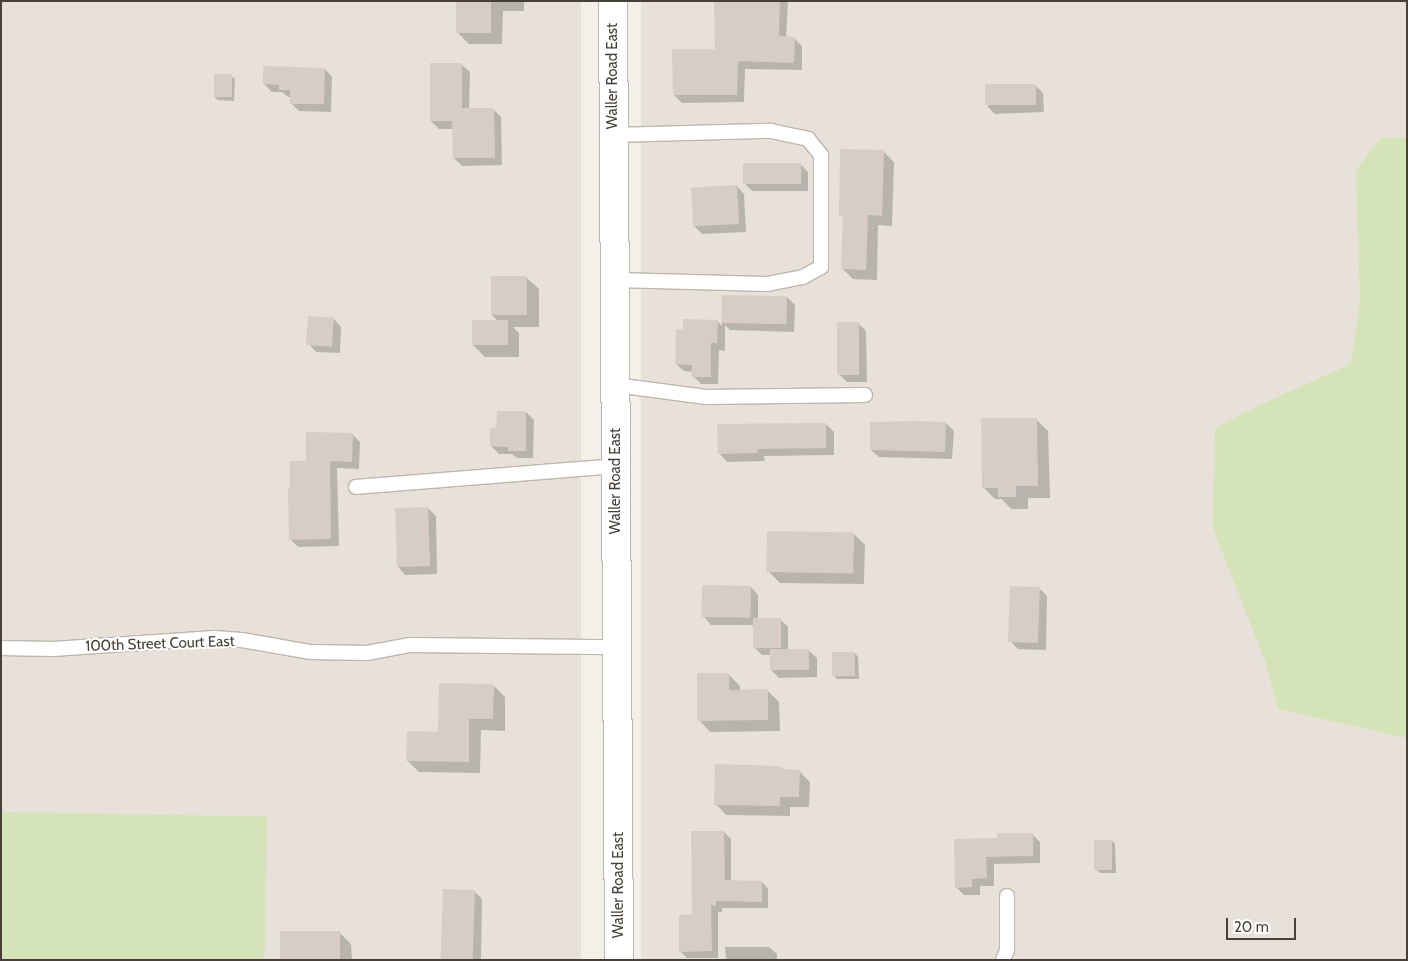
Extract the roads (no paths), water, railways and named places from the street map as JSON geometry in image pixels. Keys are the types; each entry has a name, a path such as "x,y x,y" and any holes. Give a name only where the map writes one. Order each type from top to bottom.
{"street":[{"name":"Waller Road East","path":"612,1 619,960"}],"lane":[{"path":"613,135 771,131 808,139 821,155 822,267 802,277 768,284 614,280"},
{"path":"615,385 706,397 865,395"},
{"path":"356,487 616,466"},
{"name":"100th Street Court East","path":"1,648 53,648 214,638 242,640 311,652 368,653 410,645 617,647"},
{"path":"1004,960 1007,950 1007,896"}]}
